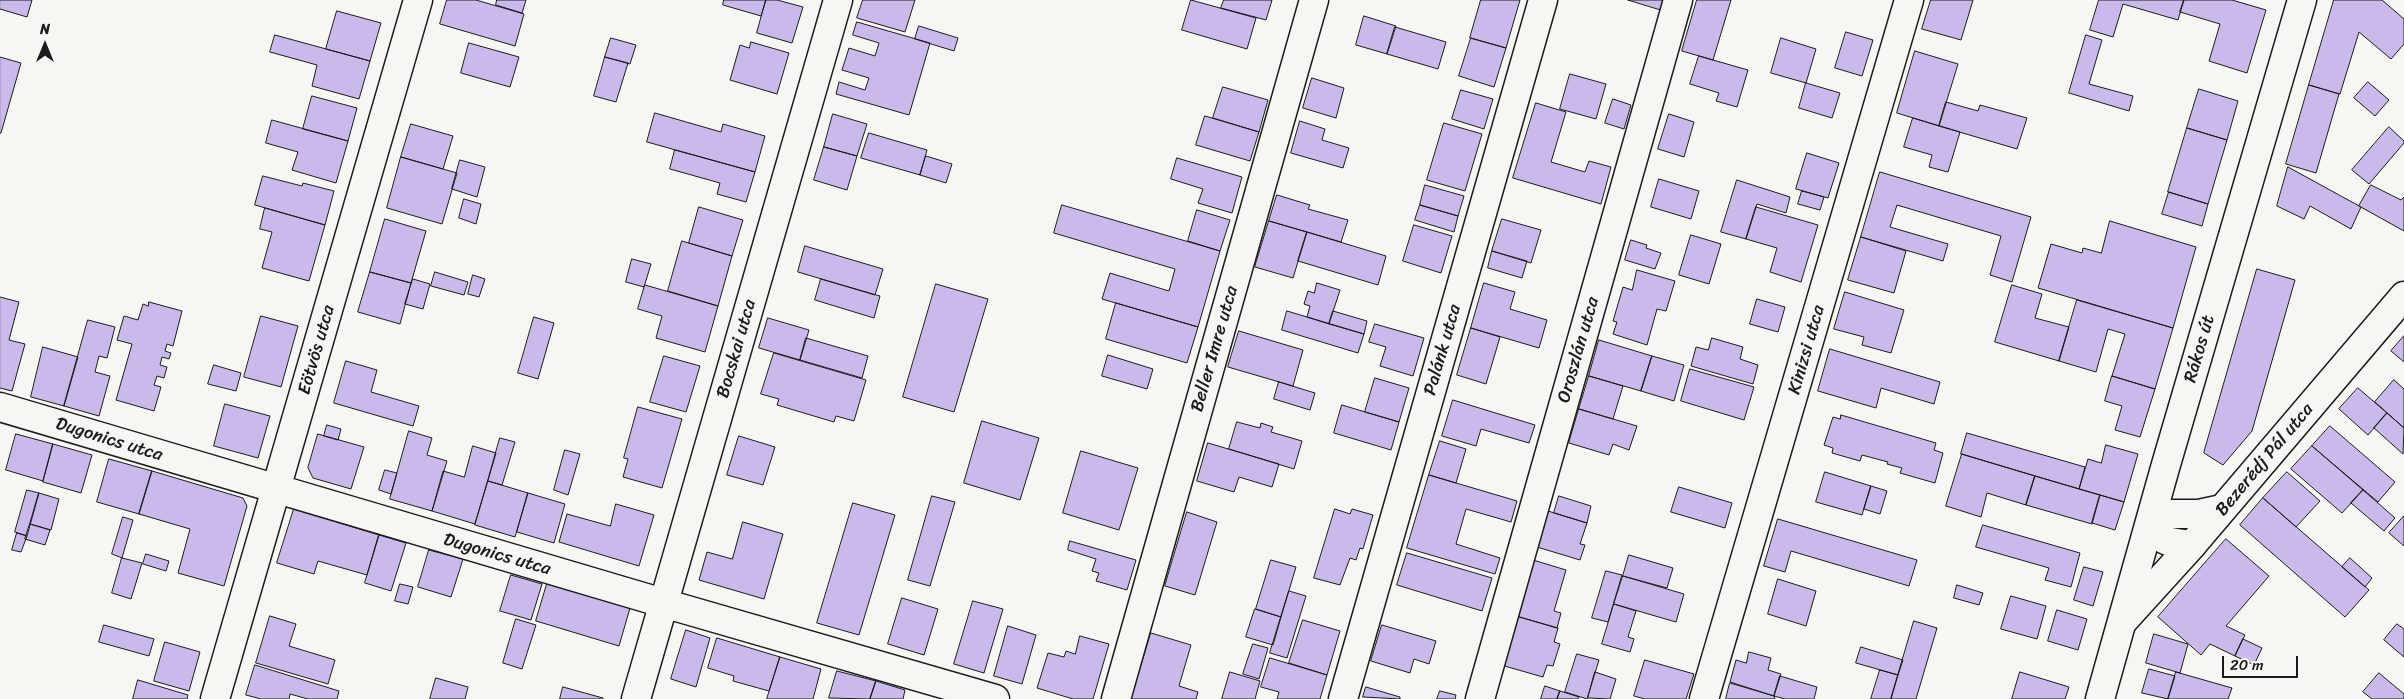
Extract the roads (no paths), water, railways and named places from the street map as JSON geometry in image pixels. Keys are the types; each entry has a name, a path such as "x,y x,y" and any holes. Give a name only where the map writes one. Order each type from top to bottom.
{"street":[{"name":"Eötvös utca","path":"214,699 418,0"},
{"name":"Bocskai utca","path":"636,699 838,0"},
{"name":"Beller Imre utca","path":"1116,699 1314,0"},
{"name":"Palánk utca","path":"1344,699 1543,0"},
{"name":"Oroszlán utca","path":"1480,699 1678,0"},
{"name":"Kinizsi utca","path":"1704,699 1909,0"},
{"name":"Rákos út","path":"2100,699 2165,468 2302,0"},
{"name":"Bezerédj Pál utca","path":"2123,621 2192,545 2217,510 2404,296"},
{"name":"Dugonics utca","path":"0,407 663,604 995,699"},
{"path":"2165,468 2183,497 2217,510"},
{"path":"2192,545 2170,543 2159,537 2150,522 2165,514 2199,514 2217,510"}]}
